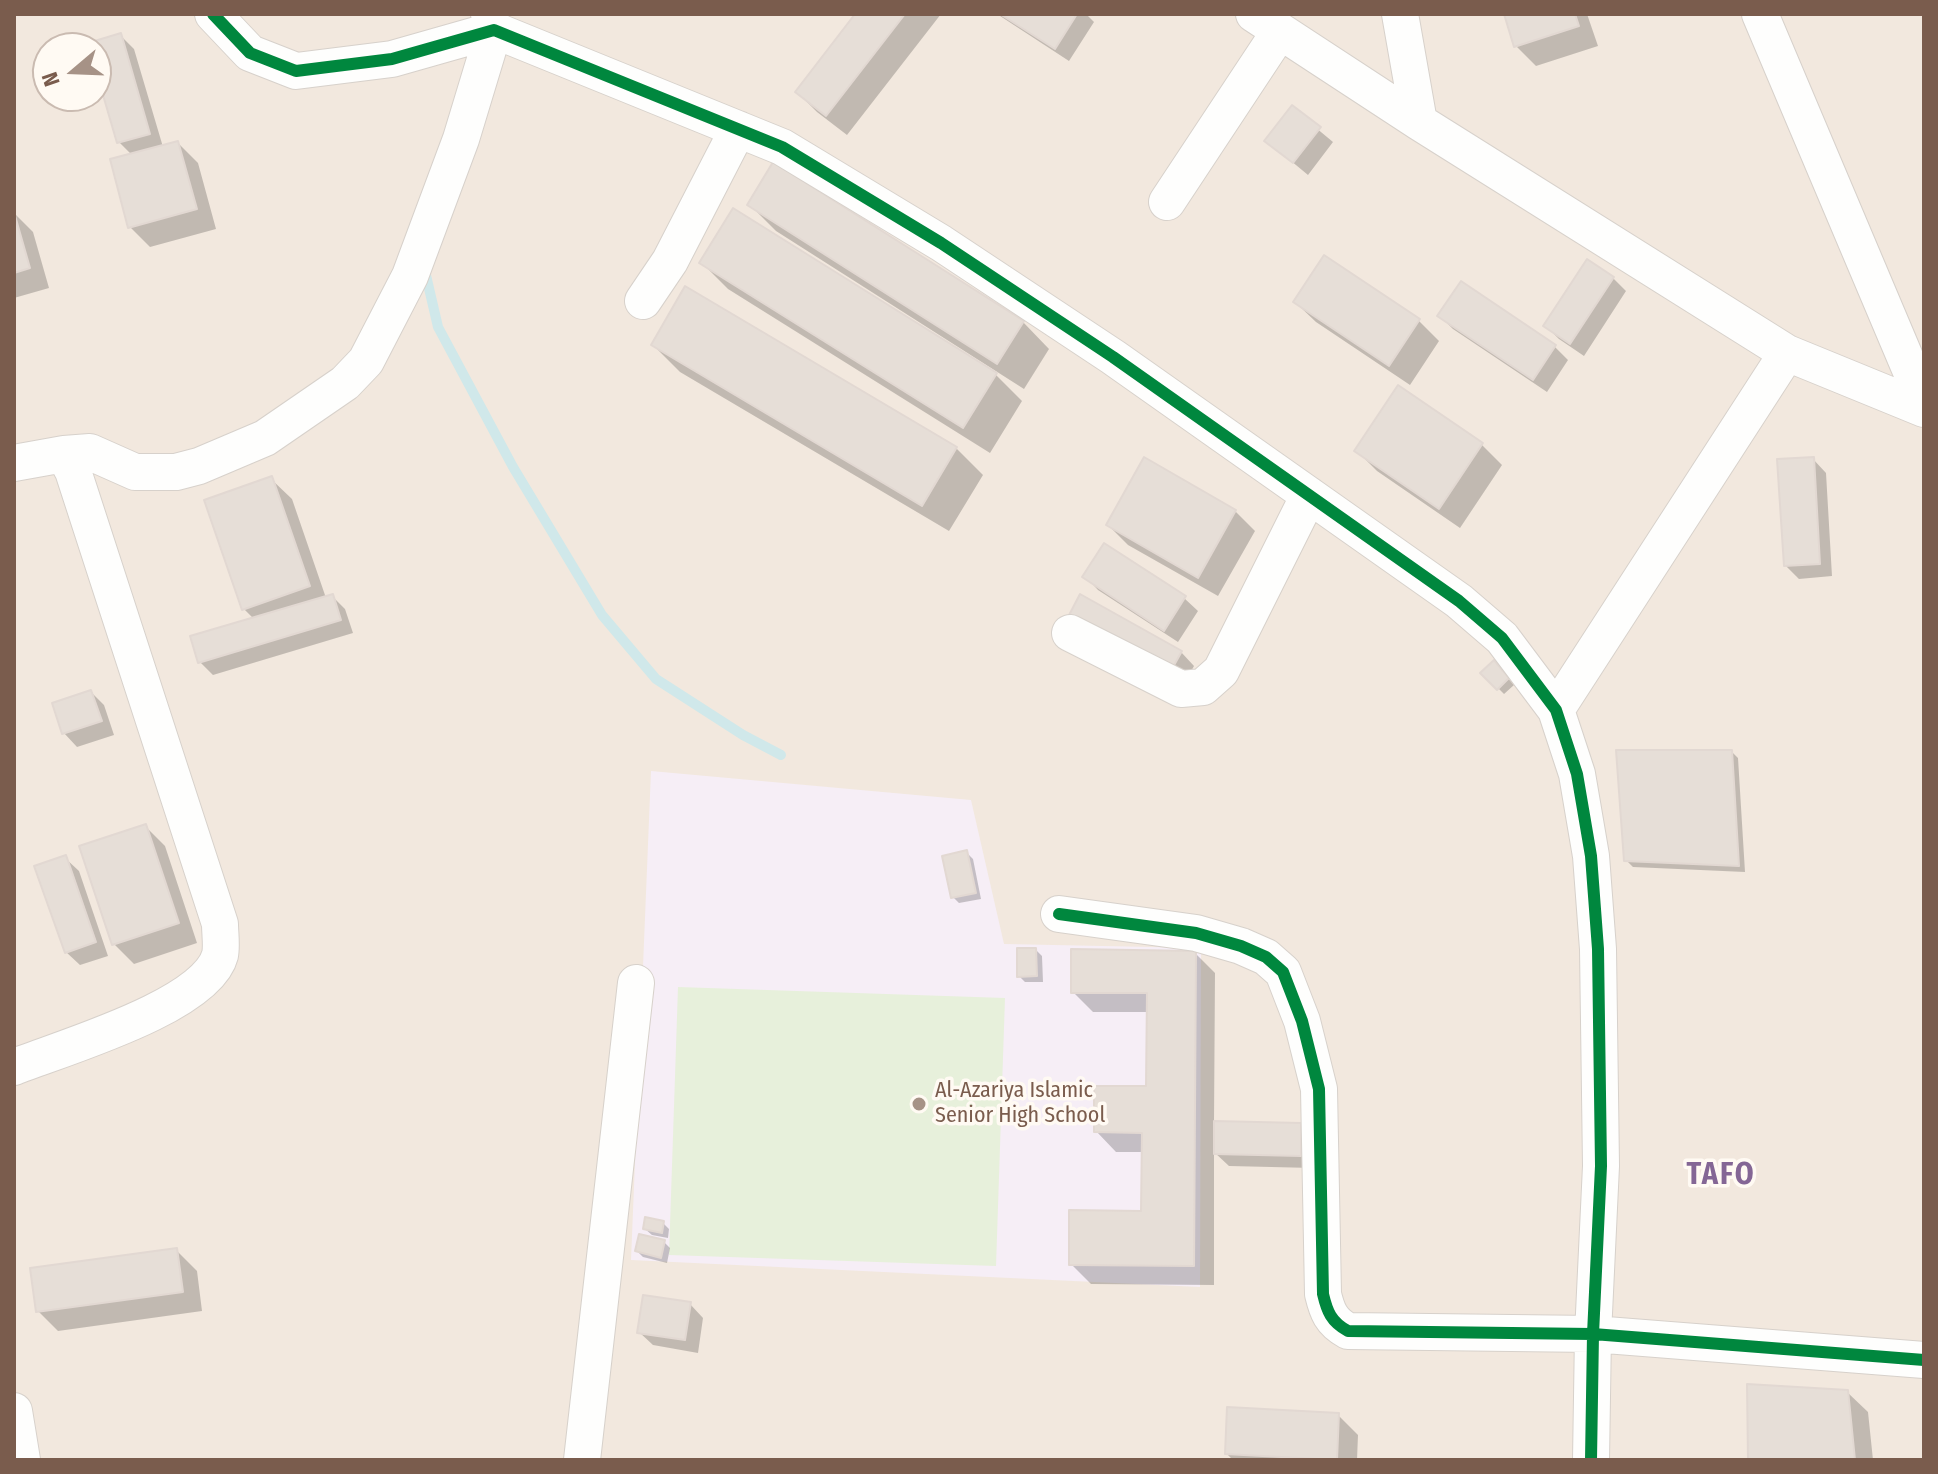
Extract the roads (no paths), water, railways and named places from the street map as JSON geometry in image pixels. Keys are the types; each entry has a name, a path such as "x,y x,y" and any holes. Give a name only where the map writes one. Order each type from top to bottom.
{"street":[{"path":"213,14 250,53 296,71 392,59 492,22 782,147 941,243 1113,357 1459,601 1502,638 1556,710 1579,788 1591,856 1598,949 1601,1166 1591,1460"},
{"path":"1400,14 1419,122"},
{"path":"1760,14 1924,402"},
{"path":"14,463 90,452 135,472 176,472 199,466 265,438 345,383 366,361 410,276 461,139 492,22"},
{"path":"1167,202 1267,22 1419,122 1787,353 1924,409"},
{"path":"643,301 670,261 738,129"},
{"path":"1556,710 1787,353"},
{"path":"14,1067 165,1008 196,988 210,973 220,955 220,924 73,471 64,454"},
{"path":"1070,633 1181,689 1203,687 1221,671 1309,495"},
{"path":"1059,914 1196,933 1266,957 1283,972 1302,1021 1319,1089 1323,1294 1327,1311 1336,1325 1348,1331 1593,1334 1924,1360"},
{"path":"582,1460 636,983"},
{"path":"14,1411 22,1460"}],"waterway":[{"path":"425,271 438,327 513,467 602,615 656,679 743,735 781,755"}],"place":[{"name":"Al-Azariya Islamic Senior High School","path":"919,1104"}],"district":[{"name":"TAFO","path":"1721,1176"}]}
